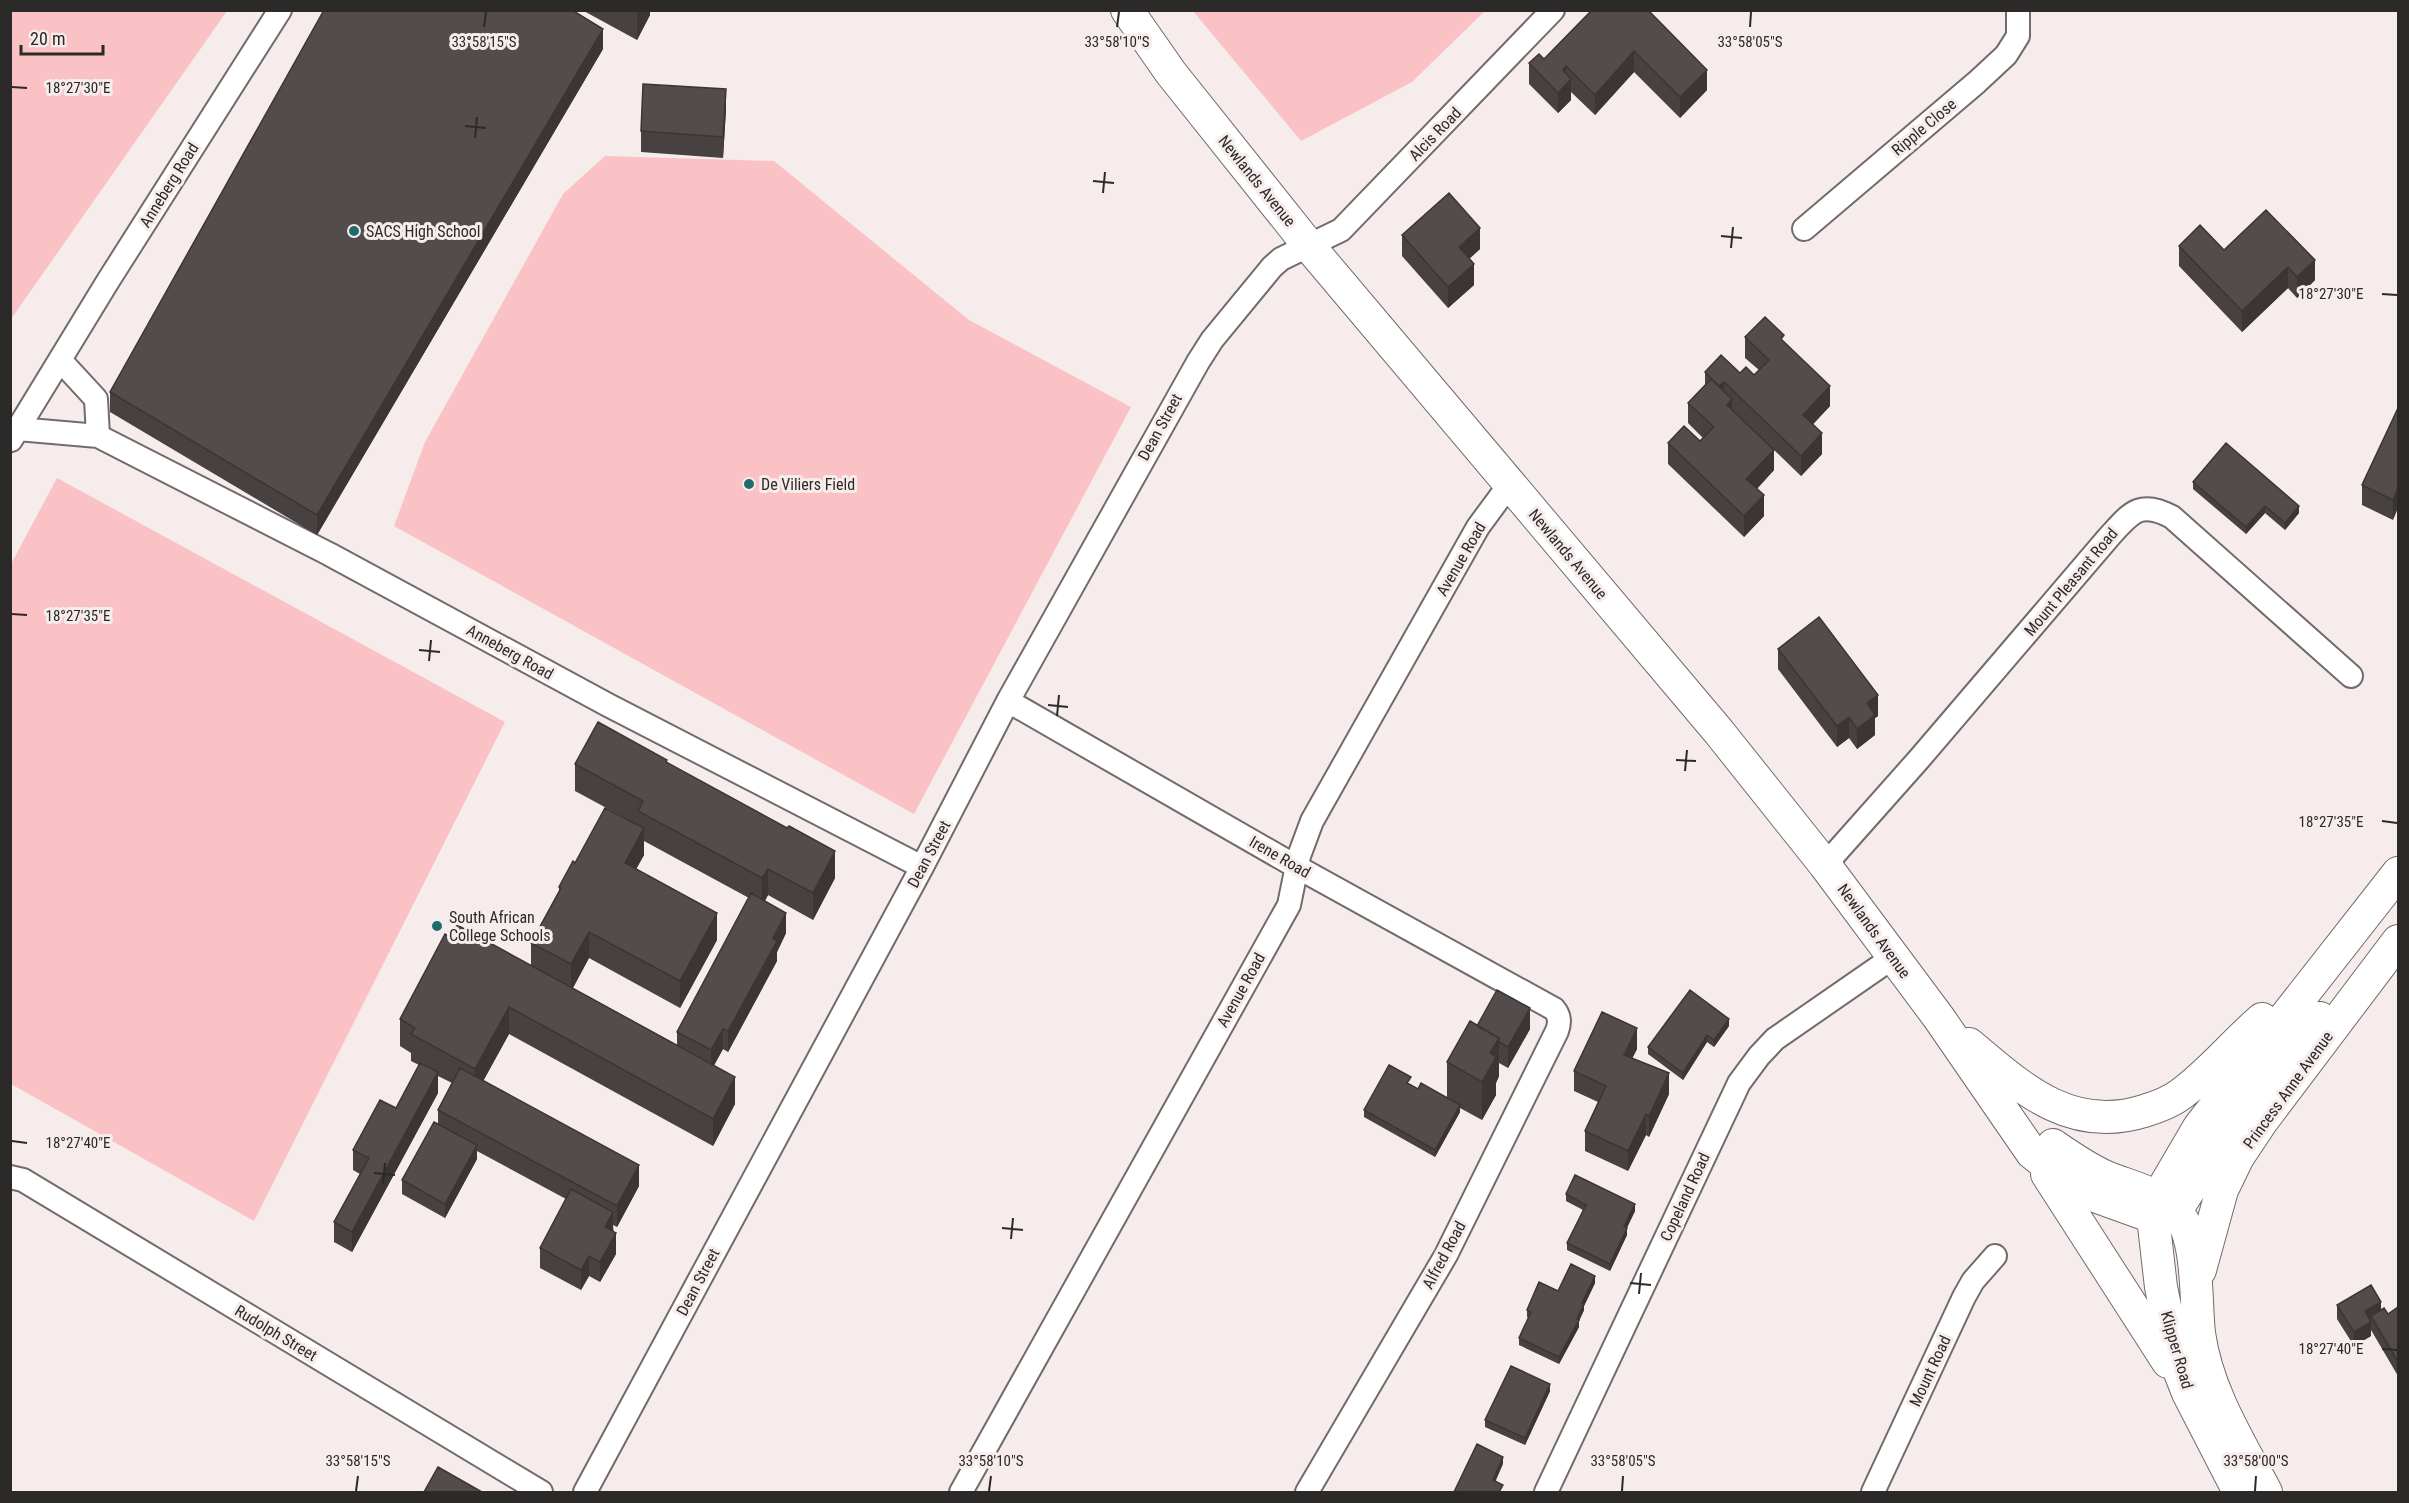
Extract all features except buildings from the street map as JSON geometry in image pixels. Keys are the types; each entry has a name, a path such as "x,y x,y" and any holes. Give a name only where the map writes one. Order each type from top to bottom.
{"main road":[{"name":"Newlands Avenue","path":"1127,10 1171,73 1309,246 1719,732 1825,865 1892,958 1939,1018 2032,1153 2060,1175 2092,1195 2162,1208"},
{"path":"2162,1208 2199,1127 2398,873"},
{"path":"2162,1208 2297,1040 2391,951"},
{"name":"Princess Anne Avenue","path":"2196,1288 2222,1190 2238,1157 2262,1121 2391,951"},
{"path":"1939,1018 2039,1099 2088,1116 2106,1118 2132,1115 2179,1096 2204,1076 2279,1003 2317,977"},
{"name":"Newlands Avenue","path":"1999,1105 2074,1160 2162,1208"},
{"path":"2032,1153 2069,1206 2188,1393"},
{"path":"2162,1208 2189,1236 2196,1288"},
{"name":"Klipper Road","path":"2162,1208 2161,1287 2170,1340 2188,1393 2239,1492"},
{"name":"Klipper Road","path":"2196,1288 2199,1334 2212,1388 2266,1492"}],"street":[{"name":"Anneberg Road","path":"14,435 280,10"},
{"name":"Alcis Road","path":"1309,246 1341,230 1358,215 1553,10"},
{"name":"Ripple Close","path":"1804,229 2006,55 2018,36 2018,10"},
{"name":"Dean Street","path":"585,1492 922,867 1008,701 1198,362 1212,340 1272,267 1281,259 1309,246"},
{"path":"60,360 96,399 98,436"},
{"name":"Anneberg Road","path":"14,435 98,436 329,554 608,705 922,867"},
{"name":"Avenue Road","path":"961,1492 1289,905 1297,867 1312,821 1478,527 1509,485"},
{"name":"Mount Pleasant Road","path":"1825,865 1920,758 2108,538 2129,515 2139,509 2161,510 2172,517 2351,676"},
{"name":"Irene Road","path":"1008,701 1297,867 1554,1009"},
{"name":"Copeland Road","path":"1546,1492 1739,1083 1775,1039 1892,958"},
{"name":"Alfred Road","path":"1307,1492 1446,1256 1557,1031 1558,1017 1554,1009"},
{"name":"Rudolph Street","path":"10,1177 23,1179 541,1492"},
{"name":"Mount Road","path":"1873,1492 1964,1297 1973,1281 1995,1256"}],"shaded area":[{"path":"10,11 227,11 11,319"},
{"path":"1193,11 1485,11 1412,82 1301,141"},
{"name":"De Viliers Field","path":"605,156 774,161 969,320 1131,407 914,814 394,526 425,442 563,194"},
{"path":"57,478 505,722 254,1221 11,1084 11,564"}],"place":[{"name":"SACS High School","path":"354,231"},
{"name":"De Viliers Field","path":"749,484"},
{"name":"South African College Schools","path":"437,926"}]}
